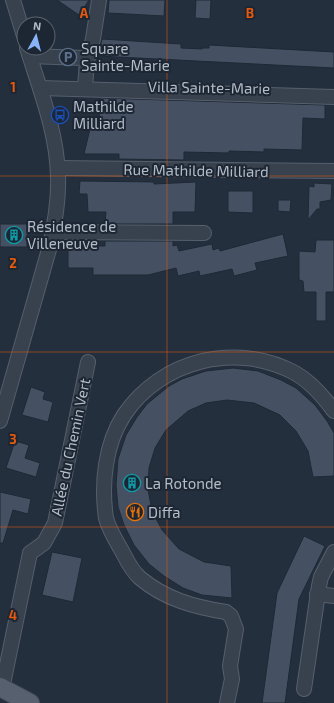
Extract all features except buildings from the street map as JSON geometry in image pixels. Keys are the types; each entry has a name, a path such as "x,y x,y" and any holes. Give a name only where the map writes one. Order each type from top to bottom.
{"main road":[{"path":"1,688 30,703"}],"street":[{"path":"13,0 18,16"},
{"path":"86,88 87,61 93,39 99,0"},
{"path":"56,55 83,58 87,61"},
{"path":"0,421 53,232 58,197 58,168 51,128 30,56"},
{"name":"Villa Sainte-Marie","path":"86,88 96,84 334,89"},
{"path":"40,88 86,88 96,91 334,97"},
{"name":"Rue Mathilde Milliard","path":"58,168 334,171"},
{"path":"53,232 204,233"},
{"path":"227,703 232,679 230,666 236,629 231,616 226,612 181,602 161,593 139,577 125,558 106,518 104,482 110,447 124,416 143,392 164,375 194,362 232,356 259,360 295,373 318,390 334,411"},
{"name":"Allée du Chemin Vert","path":"1,688 30,553 44,543 54,523 88,362"},
{"path":"304,689 317,594 321,577 334,552"},
{"path":"317,594 334,596"}],"place":[{"name":"Square Sainte-Marie","path":"68,57"},
{"name":"Mathilde Milliard","path":"60,115"},
{"name":"Résidence de Villeneuve","path":"14,235"},
{"name":"La Rotonde","path":"132,483"},
{"name":"Diffa","path":"135,512"}]}
